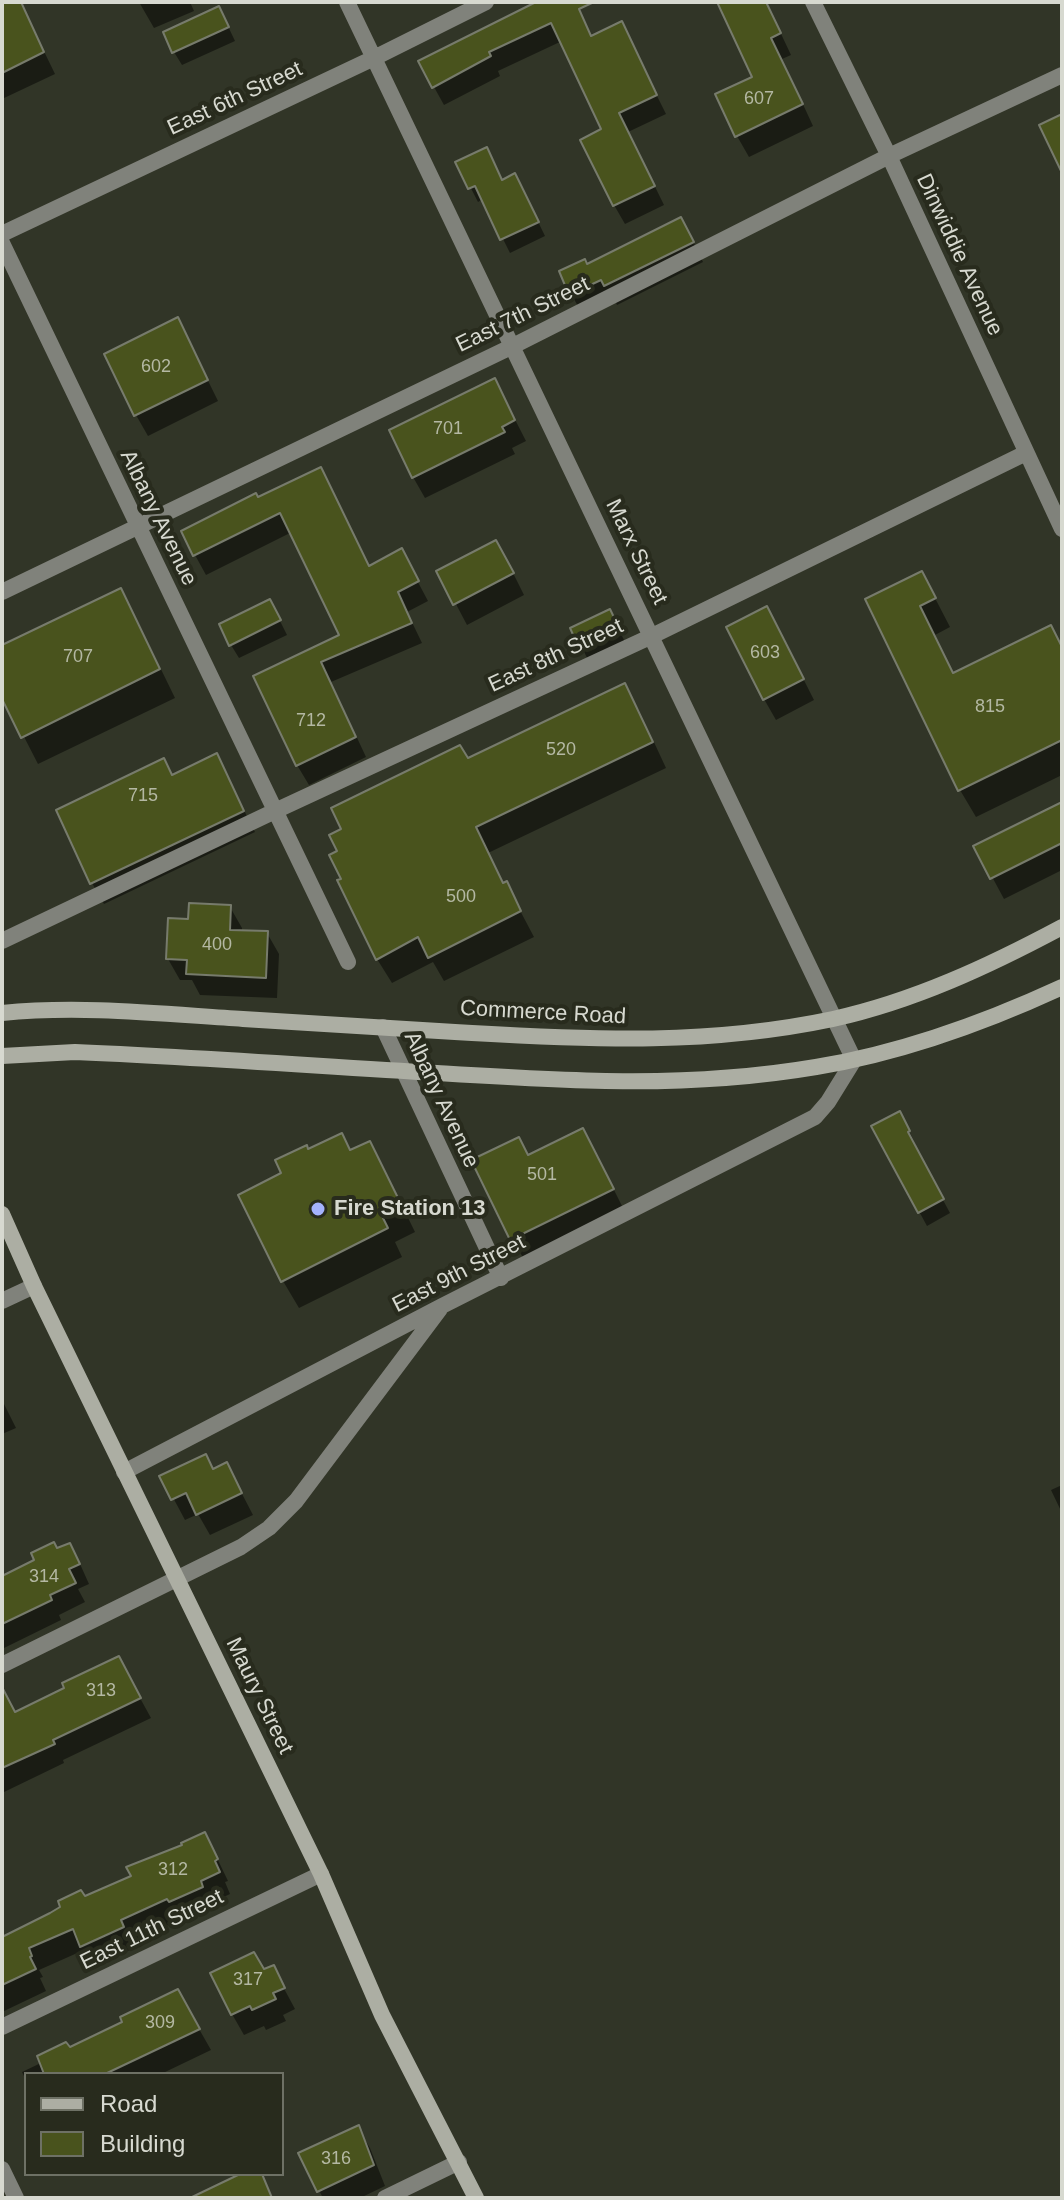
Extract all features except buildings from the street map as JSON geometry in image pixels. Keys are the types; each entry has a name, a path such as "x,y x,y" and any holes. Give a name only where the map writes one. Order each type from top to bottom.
{"main road":[{"name":"Commerce Road","path":"2,1013 65,1010 553,1037 681,1039 774,1030 835,1018 913,996 994,962 1062,927"},
{"path":"2,1056 75,1052 555,1080 666,1082 725,1079 854,1060 940,1036 1062,987"},
{"name":"Maury Street","path":"2,1214 34,1286 321,1874 382,2015 476,2198"}],"street":[{"name":"Marx Street","path":"347,2 854,1060"},
{"name":"East 6th Street","path":"2,234 486,2"},
{"name":"Dinwiddie Avenue","path":"813,2 889,156 1062,529"},
{"name":"East 7th Street","path":"2,592 513,346 889,156 1062,75"},
{"name":"Albany Avenue","path":"2,243 348,962"},
{"name":"East 8th Street","path":"275,811 652,636 1026,453"},
{"path":"2,941 275,811"},
{"name":"Albany Avenue","path":"383,1027 501,1278"},
{"name":"East 9th Street","path":"124,1472 815,1117 854,1060"},
{"path":"2,1301 34,1286"},
{"path":"2,1665 241,1547 269,1528 296,1501 442,1306"},
{"name":"East 11th Street","path":"2,2027 321,1874"},
{"path":"385,2198 459,2162"},
{"path":"2,2169 16,2198"}],"place":[{"name":"Fire Station 13","path":"318,1209"}]}
